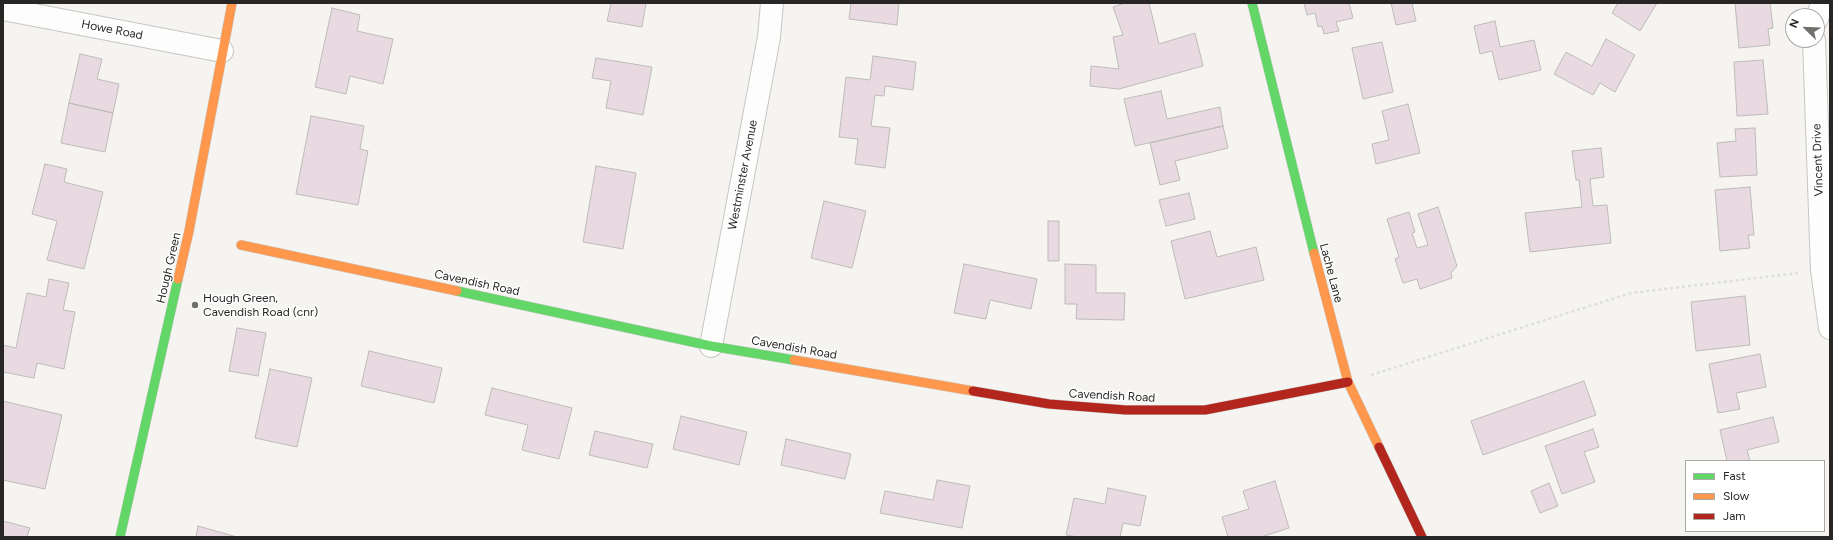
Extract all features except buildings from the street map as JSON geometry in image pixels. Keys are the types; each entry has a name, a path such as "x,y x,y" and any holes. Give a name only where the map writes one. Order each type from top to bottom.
{"street":[{"name":"Hough Green","path":"120,537 189,231 232,3"},
{"name":"Westminster Avenue","path":"711,346 769,37 772,3"},
{"name":"Lache Lane","path":"1252,3 1306,223 1348,382 1422,537"},
{"name":"Howe Road","path":"3,9 222,51"},
{"name":"Vincent Drive","path":"1814,48 1822,270 1830,328"},
{"name":"Cavendish Road","path":"241,245 711,346 1048,404 1126,410 1205,410 1348,382"}],"path":[{"path":"1348,382 1631,293 1822,270"}],"traffic: fast":[{"path":"1252,3 1314,253"},
{"path":"120,537 178,279"},
{"path":"457,291 711,346 794,360"}],"traffic: slow":[{"path":"178,279 189,231 232,3"},
{"path":"241,245 457,291"},
{"path":"1314,253 1348,382 1379,447"},
{"path":"794,360 973,391"}],"traffic: jam":[{"path":"973,391 1049,404 1126,410 1205,410 1348,382"},
{"path":"1379,447 1422,537"}],"place":[{"name":"Hough Green, Cavendish Road (cnr)","path":"195,305"}]}
